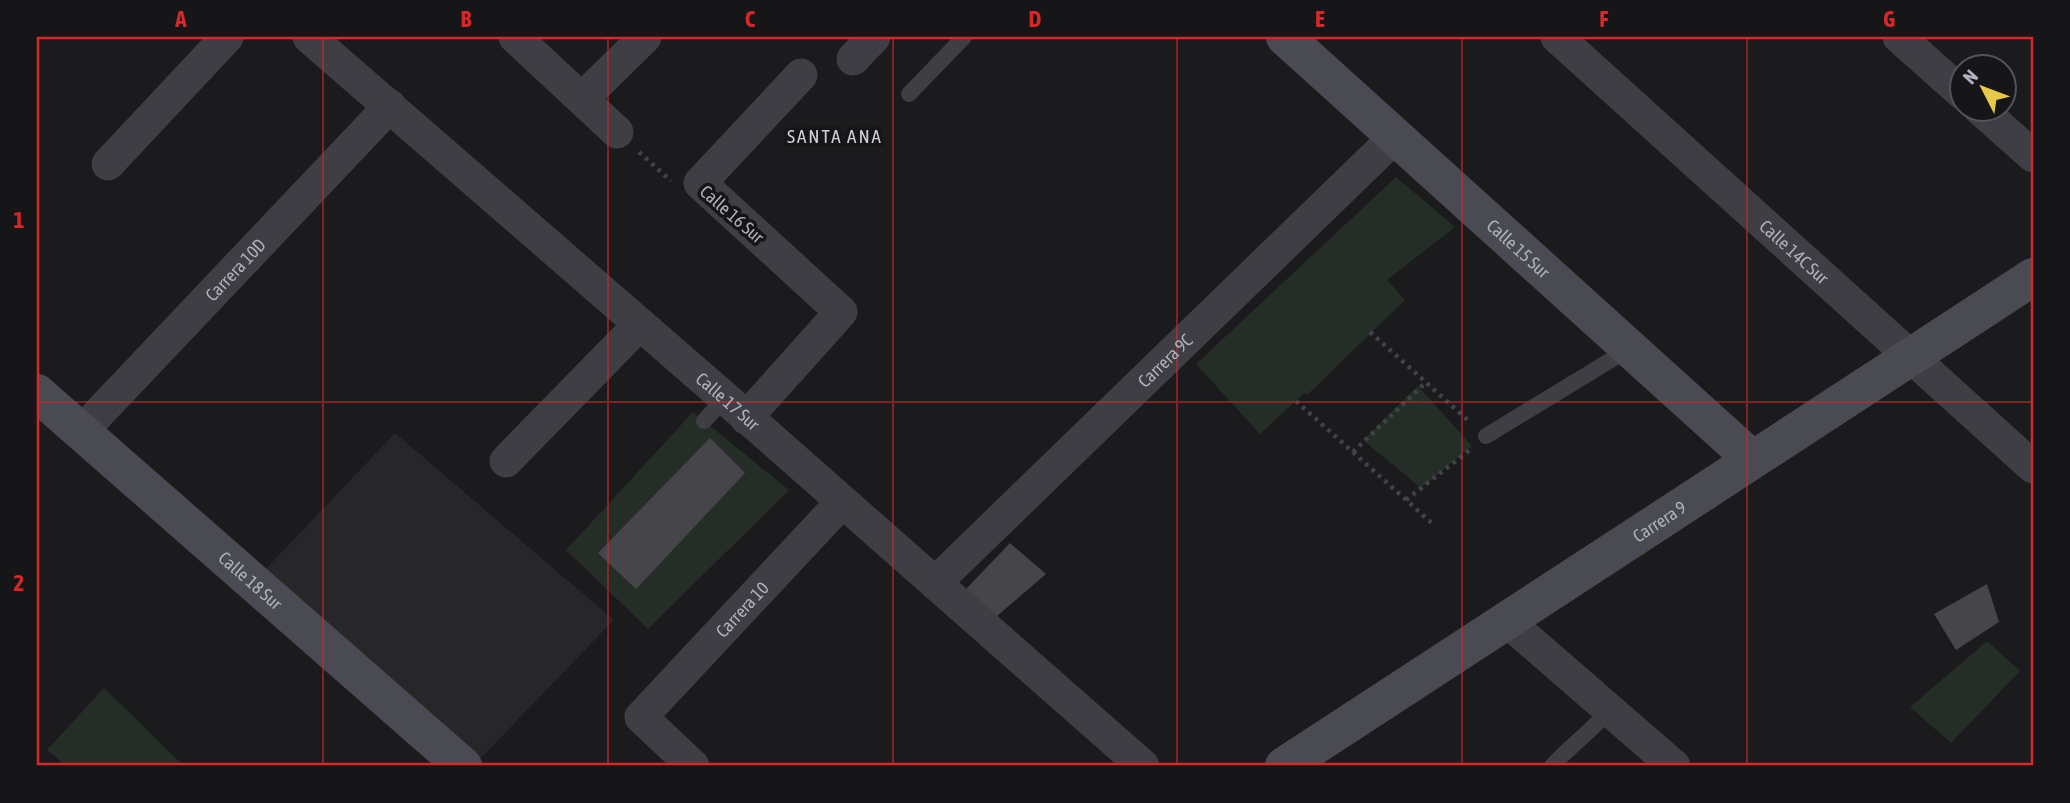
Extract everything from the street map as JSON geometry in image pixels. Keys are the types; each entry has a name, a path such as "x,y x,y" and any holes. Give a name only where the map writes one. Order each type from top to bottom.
{"street":[{"path":"108,164 228,37"},
{"name":"Calle 17 Sur","path":"309,37 640,324 725,412 842,502 1143,766"},
{"path":"514,37 617,132"},
{"path":"582,99 645,37"},
{"name":"Calle 15 Sur","path":"1285,37 1752,459"},
{"name":"Calle 14C Sur","path":"1557,37 2033,467"},
{"path":"1899,37 1948,81"},
{"path":"700,183 801,75"},
{"name":"Carrera 10D","path":"81,432 390,106"},
{"path":"1995,122 2033,156"},
{"name":"Carrera 9C","path":"935,583 1395,137"},
{"name":"Calle 16 Sur","path":"700,183 841,312 725,412"},
{"name":"Carrera 9","path":"1284,766 1752,459 2031,282"},
{"path":"506,461 640,324"},
{"name":"Calle 18 Sur","path":"37,393 463,766"},
{"name":"Carrera 10","path":"693,766 641,717 842,502"},
{"path":"1507,621 1674,766"}],"lane":[{"path":"909,94 964,37"},
{"path":"1486,436 1629,349"},
{"path":"1552,766 1597,725 1609,710"}],"path":[{"name":"Calle 16 Sur","path":"617,132 669,181 700,183"},
{"path":"1370,332 1486,436 1406,500"},
{"path":"1353,452 1425,383"},
{"path":"1296,401 1434,525"}],"shaded area":[{"path":"1396,177 1455,227 1387,280 1405,300 1307,395 1304,393 1260,434 1196,364"},
{"path":"1418,386 1472,446 1421,488 1363,440"},
{"path":"693,412 789,490 648,629 566,550"},
{"path":"395,433 614,620 477,762 262,573"},
{"path":"1987,641 2020,671 1951,743 1910,707"},
{"path":"104,688 184,766 66,766 47,750"}],"building":[{"path":"710,438 745,473 636,589 598,553"},
{"path":"1010,543 1046,574 996,617 965,590"},
{"path":"1987,584 1999,622 1956,650 1934,614"}],"district":[{"name":"SANTA ANA","path":"835,136"}]}
